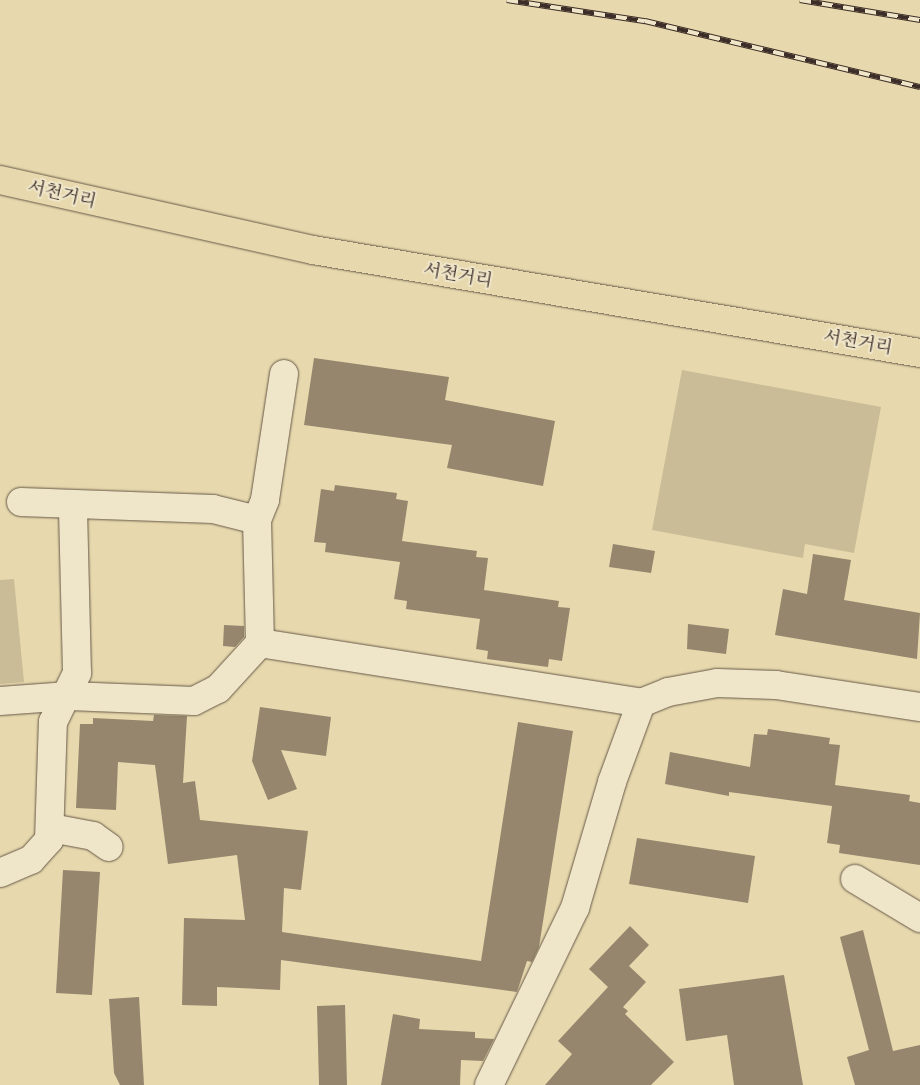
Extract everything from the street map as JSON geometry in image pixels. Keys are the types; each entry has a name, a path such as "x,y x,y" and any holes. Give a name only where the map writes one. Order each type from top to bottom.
{"main road":[{"name":"서천거리","path":"0,180 313,250 920,352"}],"street":[{"path":"0,701 69,696 194,701 218,689 260,643 257,520 265,500 284,374"},
{"path":"21,502 213,509 257,520"},
{"path":"0,873 31,860 49,840 51,828 53,722 69,696 77,674 73,504"},
{"path":"260,643 641,703 668,692 717,683 776,684 920,707"},
{"path":"489,1085 575,908 612,782 641,703"},
{"path":"51,828 93,836 109,846"},
{"path":"855,879 920,918"}],"shaded area":[{"path":"682,370 881,407 854,553 805,544 803,558 652,530"},
{"path":"14,579 24,682 0,684 0,580"}],"building":[{"path":"314,358 449,377 445,400 555,421 543,486 447,468 452,445 304,425"},
{"path":"335,485 397,493 396,499 408,501 402,541 477,551 476,557 488,558 484,590 559,601 558,607 570,608 562,661 549,659 548,667 487,659 488,651 476,649 480,619 406,609 407,601 394,599 400,562 325,552 326,543 314,542 321,489 334,491"},
{"path":"613,544 655,551 651,573 609,567"},
{"path":"813,554 851,560 844,600 920,613 917,659 775,635 783,589 807,594"},
{"path":"688,624 729,629 726,654 687,649"},
{"path":"224,625 244,626 244,637 235,647 223,646"},
{"path":"260,707 331,717 326,756 281,750 297,789 268,800 252,761"},
{"path":"154,715 187,716 183,783 195,781 200,820 308,831 301,890 284,888 282,932 481,961 518,722 573,731 539,947 532,962 527,961 517,992 281,960 280,990 217,987 217,1006 182,1005 184,918 245,920 237,855 168,864 155,765 118,762 116,810 76,808 80,724 93,724 93,718 153,721"},
{"path":"768,729 830,738 829,744 840,745 835,785 910,795 909,801 920,803 920,865 839,853 840,845 827,843 832,806 729,792 729,796 665,784 670,752 750,767 754,734 767,735"},
{"path":"637,838 755,856 748,903 629,884"},
{"path":"63,870 100,872 92,995 56,993"},
{"path":"630,926 649,945 629,966 646,982 623,1007 628,1011 625,1014 674,1062 651,1085 545,1085 572,1054 558,1041 608,987 589,969"},
{"path":"863,930 893,1051 920,1045 920,1085 855,1085 847,1057 869,1050 840,937"},
{"path":"784,975 803,1085 734,1085 727,1035 686,1041 679,989"},
{"path":"139,997 144,1085 120,1085 114,1073 109,999"},
{"path":"345,1005 347,1085 319,1085 317,1006"},
{"path":"393,1014 420,1019 419,1029 475,1032 475,1038 494,1039 483,1061 461,1060 460,1085 381,1085"}],"railway":[{"path":"507,0 645,21 920,87"},
{"path":"800,0 920,20"}]}
